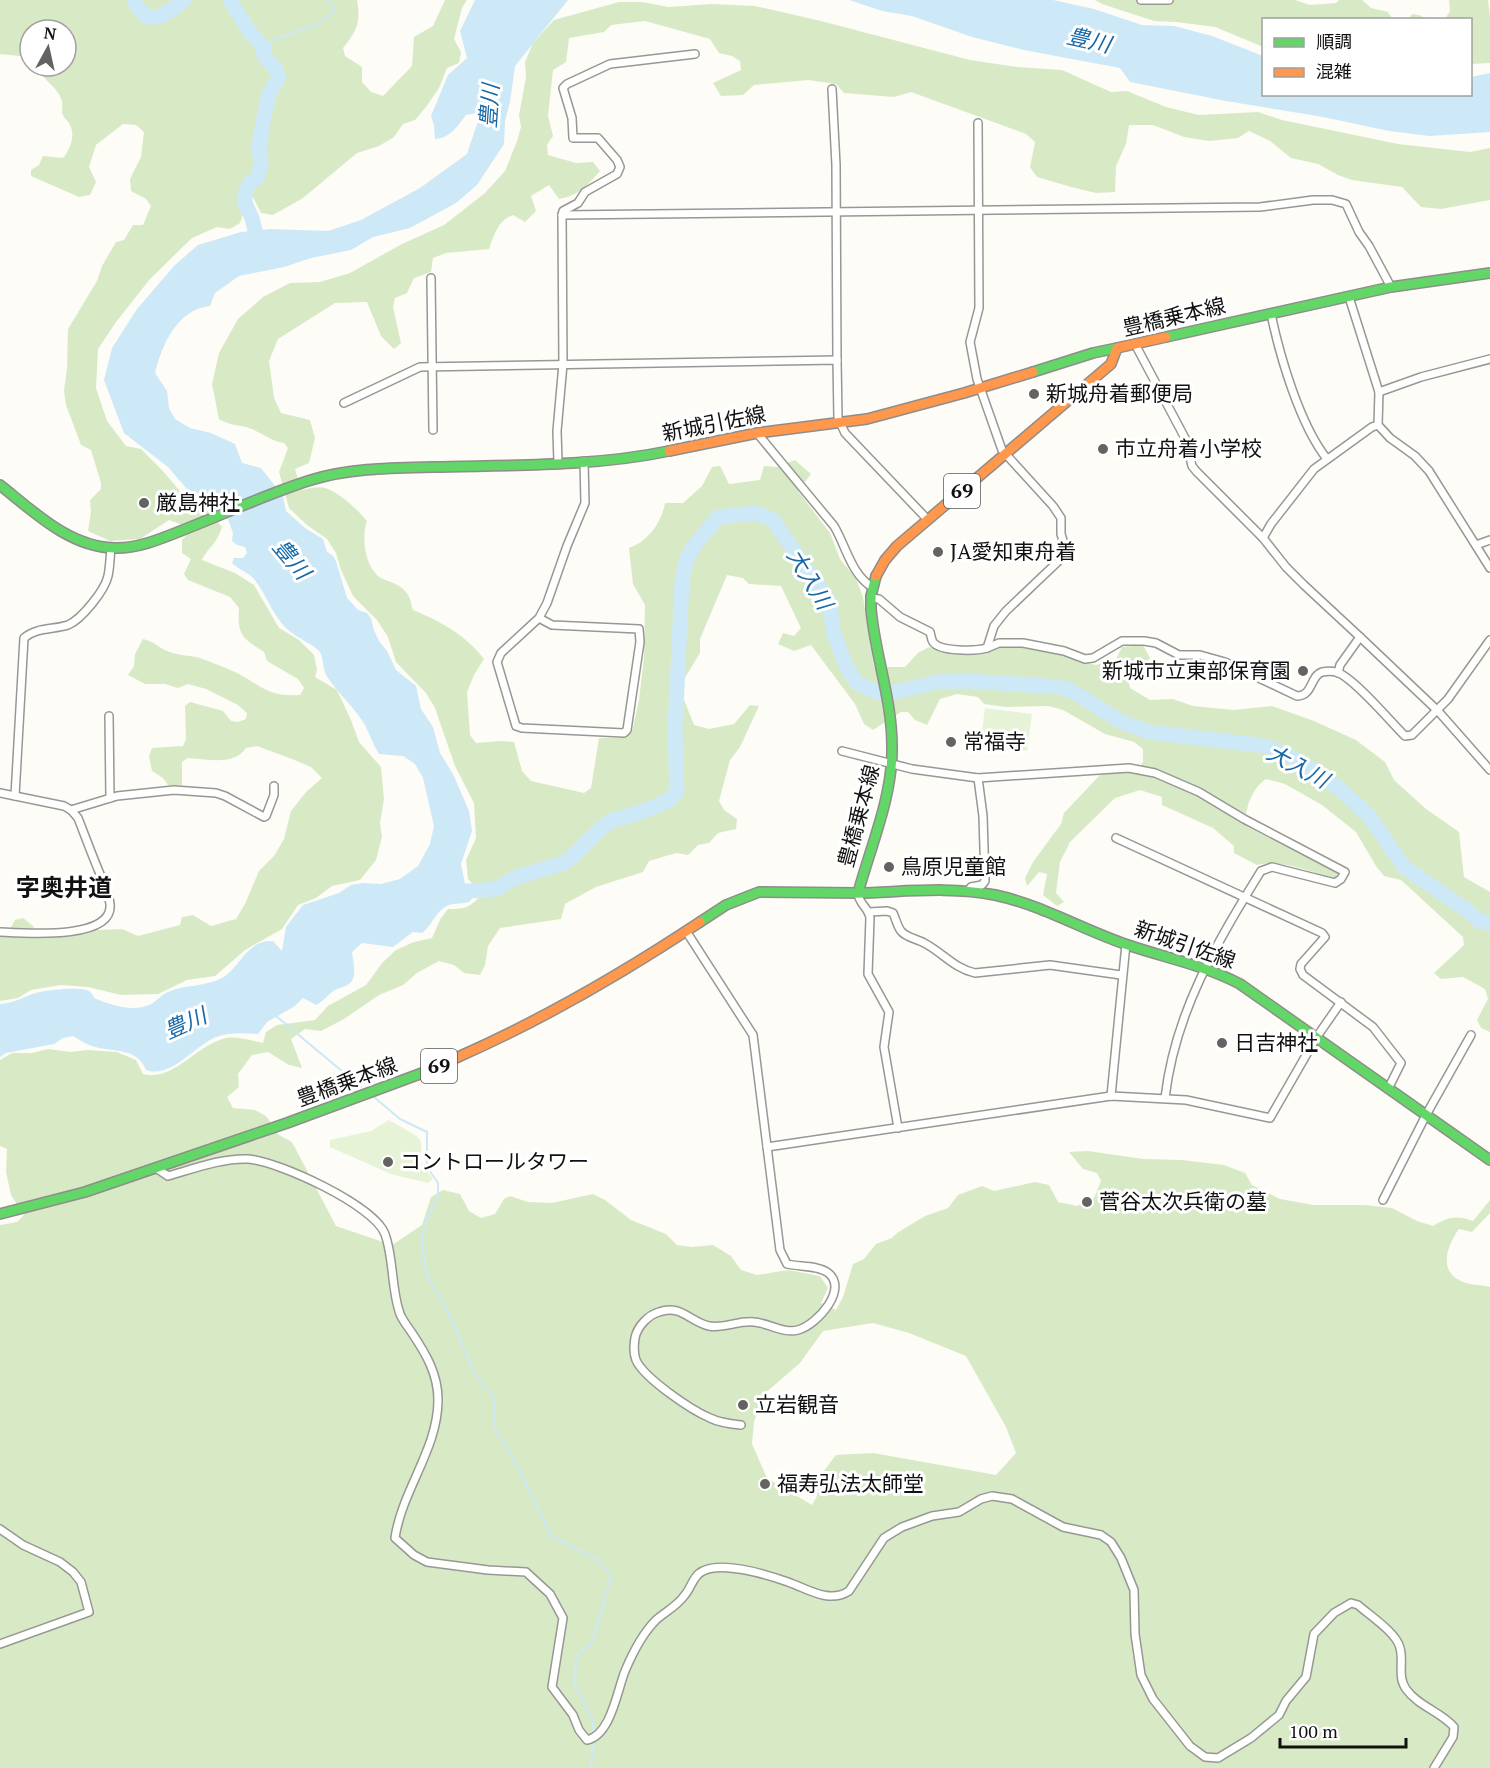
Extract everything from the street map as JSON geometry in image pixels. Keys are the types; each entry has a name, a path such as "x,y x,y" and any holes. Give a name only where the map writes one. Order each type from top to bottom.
{"main road":[{"name":"豊橋乗本線","path":"0,1214 85,1192 425,1072 488,1044 636,965 726,904 759,892 858,893 888,789 892,763 891,719 870,598 878,570 888,555 1111,364 1117,348 1391,287 1490,273"},
{"name":"新城引佐線","path":"111,548 139,545 162,538 310,480 337,473 377,469 558,463 645,456 757,432 867,419 1117,348"},
{"path":"0,485 70,535 111,548"},
{"name":"新城引佐線","path":"858,893 968,891 995,895 1021,902 1126,944 1205,966 1240,984 1490,1160"}],"street":[{"path":"1141,0 1168,0"},
{"path":"558,463 557,432 563,364 562,215 563,211 578,202 585,192 617,174 620,167 617,160 598,138 573,138 572,118 563,88 610,64 695,54"},
{"path":"832,89 836,165 834,212 839,422 845,433 928,520"},
{"path":"978,123 979,308 970,342 980,388 1005,454 1053,506 1061,518 1061,534 1067,553 1006,611 994,626 987,648"},
{"path":"562,215 1260,207 1313,200 1341,201 1346,204 1359,232 1375,255 1391,287"},
{"path":"431,278 433,430"},
{"path":"1349,297 1379,392 1378,425 1429,471 1490,568"},
{"path":"1271,314 1294,392 1318,448 1327,459"},
{"path":"1135,344 1186,440 1192,466 1263,538 1292,573 1438,711 1490,770"},
{"path":"1379,392 1421,377 1490,359"},
{"path":"344,403 420,368 431,367 837,360"},
{"path":"1263,538 1299,487 1327,459 1378,425"},
{"path":"757,432 834,526 863,581 872,586"},
{"path":"539,618 552,625 639,629 640,642 627,730 624,733 516,726 497,662 501,653 539,618 547,603 585,503 584,461"},
{"path":"1476,545 1490,540"},
{"path":"15,796 24,638 32,631 68,625 80,618 108,578 111,548"},
{"path":"870,598 879,599 900,617 930,632 931,640 935,645 945,648 978,651 999,643 1023,642 1064,651 1085,659 1094,658 1122,641 1144,640 1179,655 1200,655 1225,662 1297,696 1307,693 1317,675 1322,672 1338,673 1351,682 1406,736 1412,735 1438,711 1490,640"},
{"path":"1338,673 1340,665 1360,637"},
{"path":"109,716 111,798"},
{"path":"842,751 912,769 978,778 1129,768 1155,773 1199,792 1244,819 1345,872 1335,883 1272,867 1261,871 1205,966 1175,1041 1165,1098"},
{"path":"968,891 971,886 982,885 985,881 983,816 978,778"},
{"path":"0,793 67,808 102,802 111,798 174,790 225,796 264,817 268,813 274,795 274,786"},
{"path":"0,932 56,933 94,927 106,920 111,907 107,892 78,818 67,808"},
{"path":"1116,838 1322,933 1325,937 1301,964 1300,969 1303,975 1373,1027 1401,1063 1388,1089"},
{"path":"858,893 858,899 869,912 868,974 889,1012 884,1047 898,1128"},
{"path":"869,912 893,913 904,934 927,944 957,967 975,973 1050,965 1122,975"},
{"path":"686,931 753,1035 780,1250 783,1258 787,1264 816,1267 827,1272 834,1279 833,1299 810,1325 799,1330 790,1331 752,1321 710,1326 680,1311 667,1310 656,1312 636,1332 634,1357 656,1382 711,1419 741,1425"},
{"path":"1111,1096 1126,944"},
{"path":"767,1147 1111,1096 1186,1100 1270,1118 1316,1038 1341,1002"},
{"path":"1383,1200 1426,1115 1471,1035"},
{"path":"156,1168 168,1176 219,1162 247,1159 269,1163 321,1184 354,1204 374,1220 384,1232 400,1315 430,1360 436,1380 438,1400 433,1435 398,1519 395,1538 414,1555 427,1562 488,1570 526,1572 550,1593 563,1618 552,1687 573,1715 579,1730 587,1740 601,1734 626,1670 643,1635 684,1596 703,1570 719,1567 743,1570 789,1583 805,1591 824,1596 841,1596 849,1591 884,1538 902,1527 932,1516 959,1512 981,1499 992,1496 1012,1498 1063,1527 1094,1532 1111,1542 1121,1558 1134,1590 1135,1634 1141,1675 1153,1700 1190,1746 1205,1757 1218,1758 1251,1738 1279,1715 1286,1701 1306,1677 1314,1634 1334,1613 1351,1603 1358,1605 1396,1639 1401,1649 1401,1676 1405,1688 1454,1727 1453,1737 1434,1768"},
{"path":"0,1529 23,1545 60,1562 73,1572 81,1582 89,1612 0,1644"}],"green space":[{"path":"0,0 357,0 358,20 355,31 343,48 345,56 362,67 362,82 371,92 383,96 412,66 414,37 433,26 445,0 467,0 462,8 454,39 461,52 459,63 447,68 439,88 415,120 403,124 394,137 379,146 357,153 303,198 273,215 261,213 253,197 247,201 240,223 230,229 217,227 192,238 150,279 98,349 96,388 107,421 126,446 141,449 190,503 205,509 222,527 202,560 235,573 254,585 279,628 299,640 314,655 317,670 315,677 337,690 359,742 381,767 384,799 380,823 382,837 376,860 360,880 332,886 316,898 298,905 282,929 245,950 215,976 187,980 158,994 121,995 88,987 61,985 31,990 18,998 0,1001 0,936 7,934 15,920 23,918 33,926 38,937 71,936 98,930 122,929 138,936 180,925 182,917 193,915 211,926 236,919 259,871 274,856 284,839 291,811 306,792 322,778 311,767 257,746 246,748 241,754 227,759 188,758 182,762 182,785 168,785 163,778 152,771 149,756 152,748 183,746 186,739 185,706 190,702 223,711 231,721 238,722 246,719 247,713 238,705 206,689 188,684 178,688 165,684 145,684 128,675 134,666 135,654 143,639 171,653 200,658 222,666 272,692 300,695 304,688 298,679 267,661 264,652 242,635 239,608 230,597 188,580 184,574 191,559 182,553 182,540 187,535 180,524 169,520 140,539 110,541 88,531 90,500 101,489 101,483 91,450 81,445 66,405 64,391 68,329 97,281 102,266 116,242 124,240 133,225 143,225 151,206 146,199 131,191 130,179 141,157 144,132 136,125 123,124 96,145 89,167 96,182 90,195 79,197 31,176 31,170 39,165 43,156 63,158 72,141 71,128 62,113 60,96 45,78 78,78 78,18 18,18 18,56 0,54"},
{"path":"1095,0 1295,0 1310,5 1336,3 1339,0 1362,0 1371,8 1388,12 1392,18 1262,18 1261,46 1215,27 1154,21"},
{"path":"1449,0 1488,0 1490,63 1472,64 1472,18 1446,18 1450,11"},
{"path":"619,2 642,2 669,7 712,4 755,6 970,60 1017,67 1062,70 1111,92 1127,91 1166,107 1199,115 1258,112 1282,120 1398,144 1470,152 1490,148 1490,200 1441,209 1421,207 1402,187 1352,180 1318,164 1291,158 1270,141 1249,131 1238,138 1209,141 1184,137 1153,125 1129,125 1126,144 1116,166 1115,192 1096,193 1037,177 1030,167 1035,142 1026,134 911,92 894,97 844,93 836,84 808,80 754,85 743,95 721,96 713,83 741,70 740,61 732,56 719,53 710,39 645,21 611,25 604,32 569,38 566,62 553,70 548,116 553,136 547,145 548,155 576,163 593,162 600,171 591,181 577,193 566,198 559,199 549,185 531,196 536,211 525,222 513,215 504,220 497,229 489,249 446,253 433,258 431,272 414,278 407,293 395,298 393,307 401,343 394,349 381,336 367,302 335,303 278,339 269,361 274,398 281,413 310,420 315,438 309,463 295,469 301,490 325,488 336,493 354,507 367,521 364,535 366,552 371,567 376,573 381,578 404,589 413,610 452,630 470,643 484,659 467,692 470,735 476,743 514,742 522,771 531,781 584,793 591,788 599,738 619,738 632,732 639,700 644,657 645,605 633,584 629,548 642,541 653,531 665,503 683,503 702,486 712,467 720,466 729,484 760,480 764,466 778,467 795,460 811,474 798,491 830,533 840,559 856,579 863,597 874,667 905,667 918,653 929,647 942,652 971,652 989,645 1019,645 1062,652 1083,662 1096,665 1116,659 1122,647 1143,645 1150,658 1139,676 1128,680 1130,688 1150,700 1173,699 1193,706 1234,710 1272,706 1314,721 1356,740 1385,762 1394,780 1426,809 1459,832 1464,877 1490,892 1490,1032 1481,1028 1477,1020 1488,999 1485,989 1463,977 1441,979 1434,973 1464,945 1463,937 1401,880 1384,876 1356,832 1322,805 1285,784 1266,779 1261,783 1250,800 1246,813 1246,826 1327,867 1338,874 1335,879 1286,865 1257,865 1234,853 1234,846 1213,828 1162,805 1162,797 1140,790 1115,798 1070,842 1060,862 1056,893 1064,902 1057,906 1043,895 1047,874 1039,872 1027,886 1025,878 1033,862 1061,824 1064,813 1100,775 1137,771 1143,762 1143,749 1134,742 1105,734 1063,710 1048,706 1006,707 984,704 978,697 957,694 940,699 927,725 915,720 908,712 901,712 873,730 864,724 855,704 811,645 794,651 778,644 783,633 794,636 801,628 781,586 749,584 743,578 727,575 700,639 700,653 683,681 681,692 694,725 709,729 734,724 750,705 759,706 740,747 730,760 719,801 724,810 737,819 736,829 718,833 709,843 698,845 688,855 676,853 649,861 643,872 596,887 565,904 561,919 500,928 488,946 485,965 480,975 464,973 454,965 439,961 417,973 403,985 379,995 344,1019 321,1031 305,1029 291,1039 302,1068 289,1065 268,1052 252,1055 238,1074 239,1087 227,1097 233,1108 255,1110 266,1116 279,1135 292,1142 336,1226 392,1245 422,1225 431,1197 443,1190 460,1194 469,1211 481,1218 495,1214 504,1199 510,1196 528,1202 552,1203 593,1194 605,1200 631,1220 666,1234 677,1245 692,1247 713,1245 731,1256 741,1270 757,1275 788,1270 820,1276 828,1288 821,1303 836,1310 843,1297 853,1264 864,1259 876,1244 892,1238 925,1216 948,1208 958,1195 982,1186 994,1191 1035,1182 1049,1185 1058,1202 1077,1206 1094,1198 1101,1181 1097,1173 1083,1169 1069,1152 1088,1151 1143,1159 1182,1160 1224,1165 1245,1173 1252,1185 1280,1199 1313,1205 1364,1205 1392,1208 1417,1221 1433,1226 1452,1218 1473,1221 1490,1200 1490,1213 1472,1232 1459,1229 1454,1236 1447,1259 1451,1273 1457,1279 1490,1287 1490,1768 0,1768 0,1225 17,1222 24,1215 11,1195 6,1172 7,1149 0,1146 0,1060 12,1053 32,1053 48,1049 71,1052 87,1050 117,1052 136,1060 143,1074 154,1075 175,1068 204,1048 226,1038 240,1038 263,1043 266,1032 277,1025 315,1020 328,1006 366,985 383,962 396,950 414,942 432,938 448,909 464,908 478,898 493,896 489,885 475,886 468,879 466,860 476,838 474,803 455,766 435,708 426,693 396,662 388,637 377,620 353,596 336,553 327,539 289,508 279,472 288,448 284,443 252,429 219,419 212,384 219,353 238,319 263,297 290,283 320,282 350,273 402,244 444,225 485,193 505,171 517,141 521,127 519,115 526,77 525,62 533,43 554,20","holes":["873,1323 909,1333 966,1356 1006,1427 1016,1453 996,1475 873,1453 836,1455 819,1477 817,1496 812,1505 767,1478 752,1444 754,1422 763,1395 800,1363 823,1331"]},
{"path":"1412,14 1425,18 1409,18"},
{"path":"985,708 1032,714 1027,751 980,746"},
{"path":"389,1120 420,1140 420,1162 433,1179 428,1183 391,1174 330,1147 330,1140 371,1131"}],"water":[{"name":"豊川","path":"475,0 568,0 515,66 505,121 504,144 477,185 456,203 410,228 373,237 351,250 239,276 215,293 210,306 189,314 180,321 167,340 155,373 167,391 169,408 175,419 190,428 211,433 235,444 242,463 261,468 283,496 286,511 305,528 323,539 327,552 336,561 347,598 358,610 367,613 371,618 379,641 387,651 396,670 416,686 421,709 433,727 440,753 453,774 469,811 472,831 461,864 465,884 472,888 475,895 469,902 451,904 444,908 422,933 413,932 393,947 362,943 352,952 354,969 352,981 333,991 316,1005 303,998 295,1006 267,1022 258,1034 221,1035 164,1070 155,1072 146,1070 142,1063 131,1054 92,1046 73,1036 63,1038 54,1044 6,1053 0,1057 0,1004 41,992 78,989 89,991 94,998 107,1003 135,1008 149,1005 165,993 175,989 216,981 228,973 250,949 257,945 273,941 282,951 286,927 303,905 339,893 351,885 381,884 400,879 418,866 430,844 434,826 423,778 415,764 403,756 379,754 361,719 326,675 320,652 287,629 277,618 254,579 232,563 234,558 243,558 247,553 245,547 232,541 233,533 228,519 193,496 168,467 124,433 104,380 112,348 137,309 175,265 198,245 241,232 271,229 328,231 361,220 420,188 467,154 481,112 466,115 449,134 435,139 431,116 448,75 467,58 460,31"},
{"name":"豊川","path":"849,0 1053,0 1094,9 1142,25 1174,26 1212,36 1262,56 1262,96 1472,96 1472,77 1490,73 1490,132 1430,136 1389,131 1130,82 1120,68 1024,50 972,37 912,16 882,11"}],"waterway":[{"path":"134,0 139,9 151,17 164,15 184,0"},
{"path":"230,0 251,34 264,47 265,57 275,68 279,77 269,94 265,112 259,146 261,166 257,178 249,184 245,193 245,203 252,218 260,251"},
{"path":"264,47 278,38 316,25 333,13 334,8 327,0"},
{"name":"大入川","path":"453,892 497,889 514,878 564,863 602,827 613,820 668,801 677,791 675,729 682,582 686,562 692,549 718,517 756,513 773,520 830,603 833,631 847,668 857,683 876,692 896,692 936,682 968,681 1060,687 1072,691 1122,722 1149,732 1266,746 1317,772 1341,790 1370,817 1404,867 1479,921 1490,923"},
{"path":"276,1016 361,1087"},
{"path":"374,1097 400,1119 427,1132 427,1163 438,1183 438,1197 427,1218 423,1235 422,1245 427,1276 450,1316 473,1370 494,1398 495,1429 520,1471 551,1536 600,1561 611,1576 592,1642 576,1657 575,1685 593,1721 593,1735"},
{"path":"591,1768 593,1741"}],"traffic: fast":[{"path":"1166,337 1391,287 1490,273"},
{"path":"1033,372 1117,348"},
{"path":"0,485 52,526 67,534 98,546 123,548 161,539 280,491 341,473 387,468 581,463 669,451"},
{"path":"700,922 726,905 759,892 858,893 885,802 891,765 889,711 871,609 871,596 876,576"},
{"path":"858,893 944,890 995,895 1046,911 1111,939 1226,977 1240,984 1490,1160"},
{"path":"0,1214 85,1192 287,1123 425,1072 458,1057"}],"traffic: slow":[{"path":"876,576 885,560 897,546 1111,364 1117,348 1166,337"},
{"path":"669,451 757,433 867,419 1033,372"},
{"path":"458,1057 582,995 700,922"}],"place":[{"name":"新城舟着郵便局","path":"1034,394"},
{"name":"市立舟着小学校","path":"1103,449"},
{"name":"厳島神社","path":"144,503"},
{"name":"JA愛知東舟着","path":"938,552"},
{"name":"新城市立東部保育園","path":"1303,671"},
{"name":"常福寺","path":"951,742"},
{"name":"鳥原児童館","path":"889,867"},
{"name":"日吉神社","path":"1222,1043"},
{"name":"コントロールタワー","path":"388,1162"},
{"name":"菅谷太次兵衛の墓","path":"1087,1202"},
{"name":"立岩観音","path":"743,1405"},
{"name":"福寿弘法太師堂","path":"765,1484"}],"district":[{"name":"字奥井道","path":"64,888"}]}
